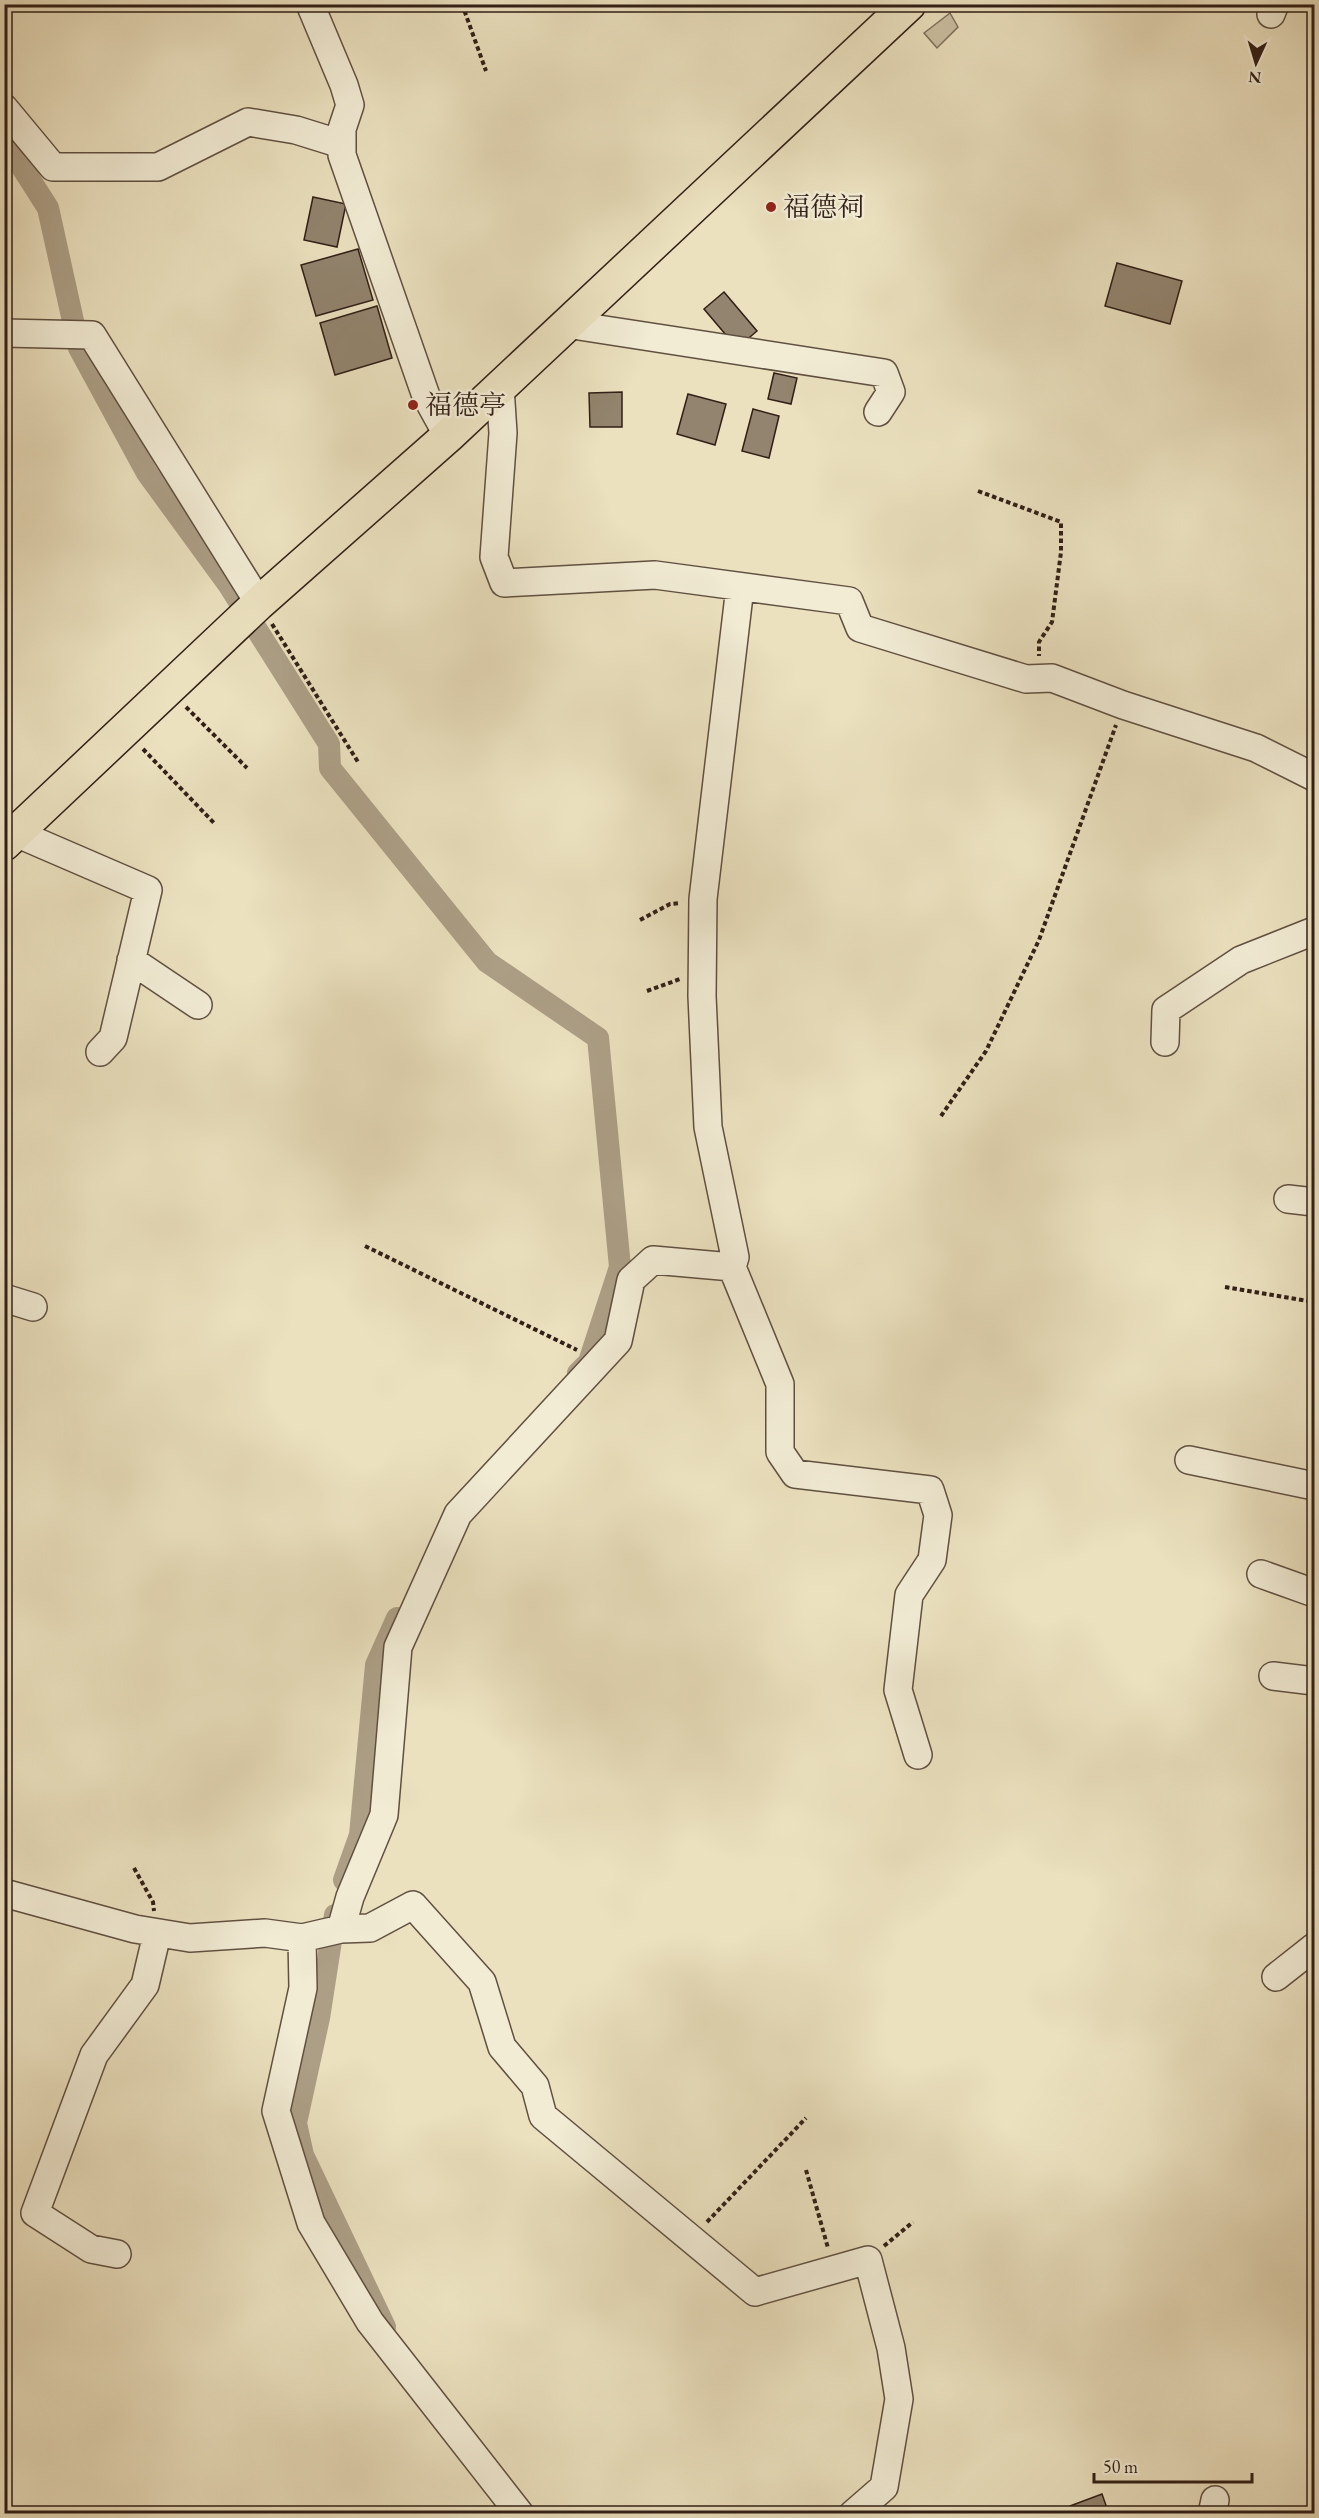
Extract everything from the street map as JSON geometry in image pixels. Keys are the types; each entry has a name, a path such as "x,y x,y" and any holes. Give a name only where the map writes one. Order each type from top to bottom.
{"main road":[{"path":"10,839 259,603 448,436 909,4"}],"street":[{"path":"310,4 350,105 342,129 341,144 344,162 426,396 448,436"},
{"path":"4,108 53,167 158,167 248,122 296,130 341,144"},
{"path":"566,324 884,373 891,392 878,412"},
{"path":"4,333 92,335 259,603"},
{"path":"500,387 503,433 494,557 504,584 655,575 849,601 860,628 1026,679 1053,678 1123,705 1256,748 1314,777"},
{"path":"740,587 704,899 702,971 708,1127 735,1257 732,1267 780,1383 780,1452 795,1474 930,1490 938,1515 932,1560 909,1595 898,1690 918,1755"},
{"path":"10,839 148,890 113,1038 100,1052"},
{"path":"1165,1042 1166,1010 1241,960 1314,931"},
{"path":"131,960 198,1005"},
{"path":"1288,1199 1314,1202"},
{"path":"341,1929 350,1897 384,1815 398,1647 458,1514 618,1341 631,1280 653,1260 732,1267"},
{"path":"4,1298 33,1307"},
{"path":"1189,1460 1314,1486"},
{"path":"1261,1574 1314,1593"},
{"path":"1274,1676 1314,1681"},
{"path":"4,1893 157,1934 190,1938 264,1933 302,1938 341,1929 370,1928 413,1905 483,1982 502,2047 535,2086 543,2116 755,2292 868,2260 891,2348 899,2399 884,2487 853,2514"},
{"path":"117,2254 91,2248 35,2213 94,2055 145,1985 157,1934"},
{"path":"302,1938 303,1988 276,2111 311,2223 370,2322 520,2514"},
{"path":"1276,1977 1314,1947"}],"path":[{"path":"462,4 486,71"},
{"path":"978,491 1061,522 1061,552 1052,622 1039,642 1038,678"},
{"path":"259,603 358,762"},
{"path":"168,689 247,768"},
{"path":"942,1116 986,1051 1039,940 1123,705"},
{"path":"124,730 215,824"},
{"path":"640,920 670,904 704,899"},
{"path":"646,991 702,971"},
{"path":"365,1246 600,1362"},
{"path":"1225,1287 1314,1302"},
{"path":"134,1868 153,1902 157,1934"},
{"path":"691,2239 806,2118"},
{"path":"806,2170 834,2269"},
{"path":"868,2260 913,2222"}],"shaded area":[{"path":"950,13 958,27 937,48 924,33"}],"building":[{"path":"313,197 346,204 337,247 304,240"},
{"path":"358,249 373,300 316,316 301,265"},
{"path":"1117,263 1182,281 1170,324 1105,306"},
{"path":"724,292 757,331 737,348 704,309"},
{"path":"377,306 392,358 335,375 320,323"},
{"path":"774,373 797,378 791,404 768,399"},
{"path":"622,392 622,427 590,427 589,393"},
{"path":"688,394 726,404 715,445 677,434"},
{"path":"753,409 779,416 769,458 742,451"},
{"path":"1102,2494 1109,2514 1073,2514 1070,2506"}],"waterway":[{"path":"4,139 48,208 79,348 147,473 228,584 329,744 330,768 487,962 598,1038 620,1267 589,1362 578,1373"},
{"path":"344,1880 360,1835 376,1665 397,1618"},
{"path":"335,1915 319,2018 296,2123 303,2155 385,2327"}],"place":[{"name":"福德祠","path":"771,207"},
{"name":"福德亭","path":"413,405"}]}
